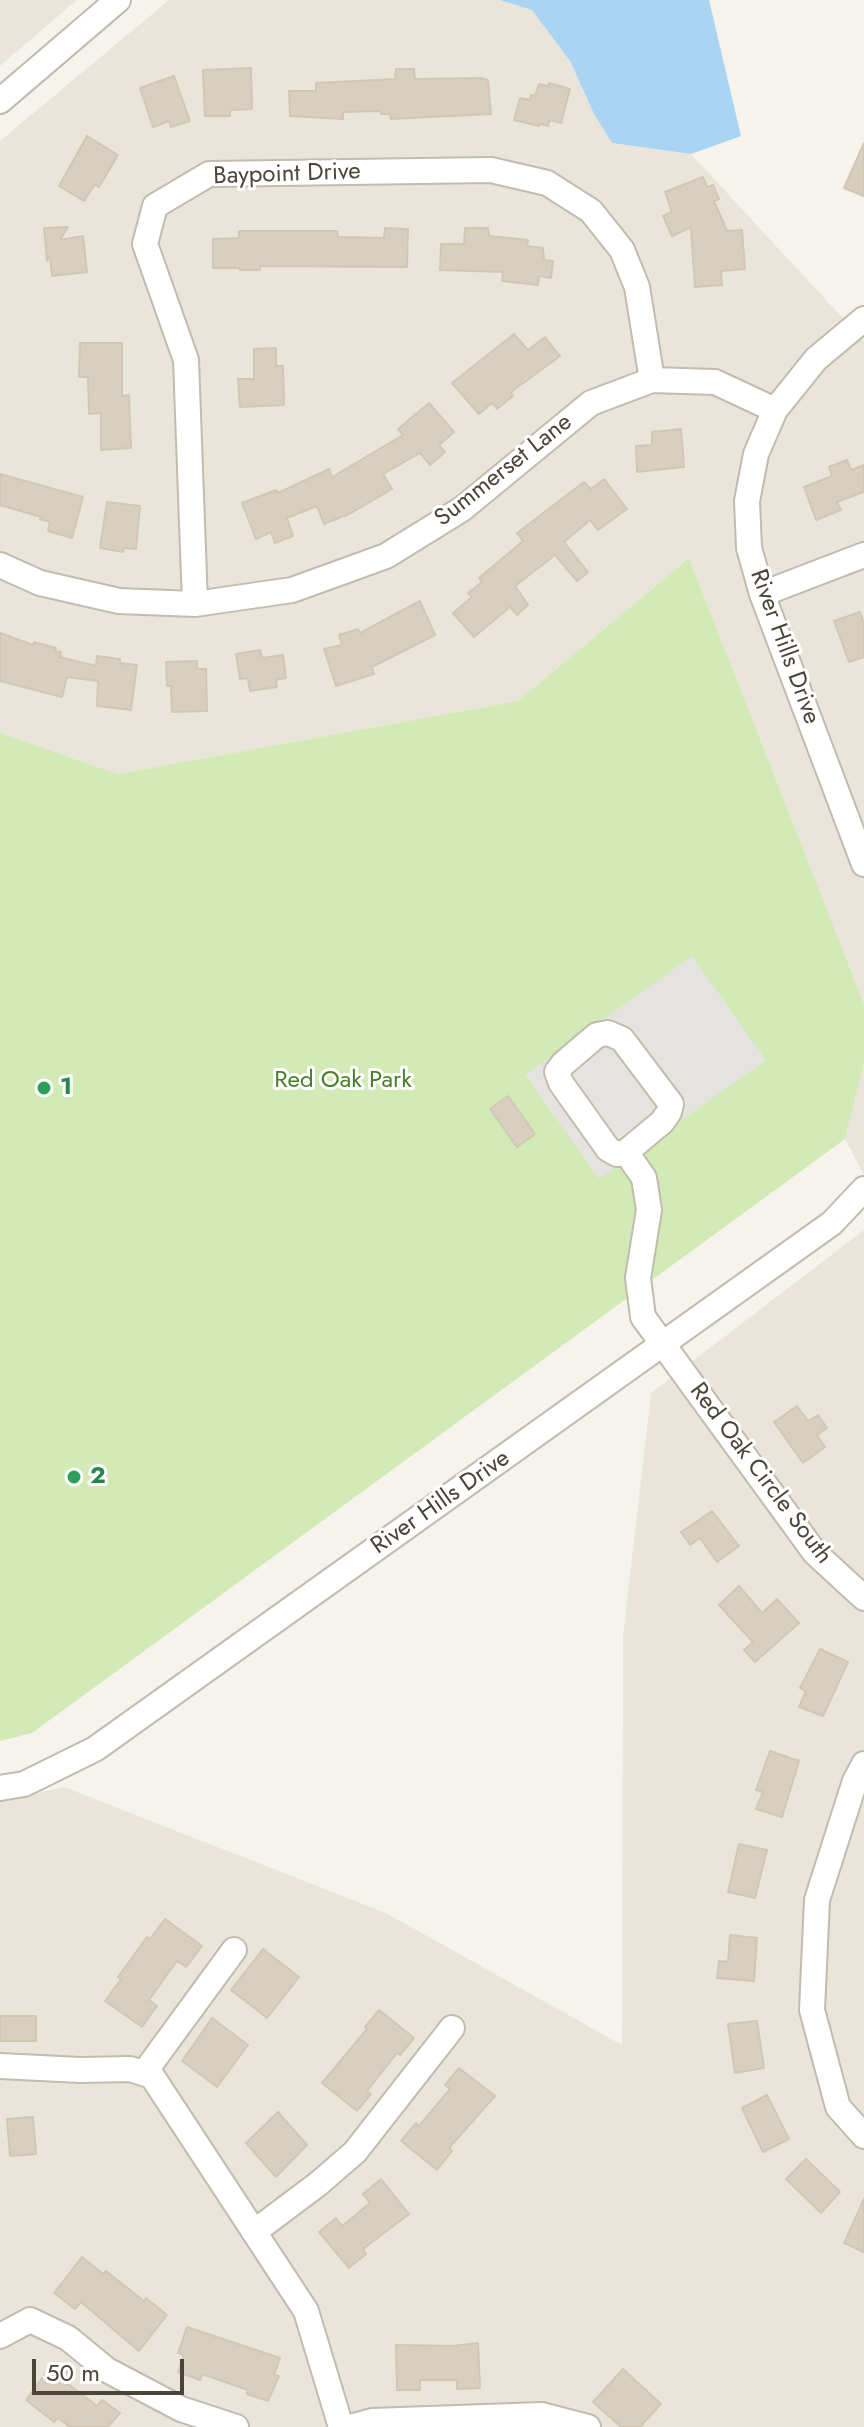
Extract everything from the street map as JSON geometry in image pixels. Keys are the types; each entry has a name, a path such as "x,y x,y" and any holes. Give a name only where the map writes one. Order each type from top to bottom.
{"street":[{"path":"0,101 118,0"},
{"name":"Baypoint Drive","path":"195,604 186,360 145,244 155,206 209,174 491,170 547,183 591,211 622,250 637,287 652,380"},
{"name":"River Hills Drive","path":"864,319 816,359 775,410 756,454 747,501 749,548 762,594 864,864"},
{"name":"Summerset Lane","path":"0,565 40,583 119,601 195,604 292,590 386,556 462,509 591,403 652,380 715,382 775,410"},
{"path":"762,594 864,555"},
{"path":"608,1033 622,1039 671,1104 662,1122 626,1152 617,1154 608,1149 561,1083 557,1072 597,1035 608,1033"},
{"name":"Red Oak Circle South","path":"626,1152 644,1178 649,1210 641,1252 639,1297 643,1317 815,1553 864,1598"},
{"name":"River Hills Drive","path":"0,1788 24,1784 95,1749 832,1223 864,1189"},
{"path":"864,1764 855,1781 817,1900 812,2010 838,2107 864,2136"},
{"path":"144,2073 234,1950"},
{"path":"254,2232 355,2152 452,2028"},
{"path":"0,2066 130,2069 152,2076 306,2311 341,2427"},
{"path":"0,2336 30,2320 68,2338 107,2370 181,2409 236,2427"},
{"path":"350,2427 372,2421 542,2415 588,2427"}],"shaded area":[{"path":"0,0 77,0 0,66"},
{"path":"169,0 500,0 532,9 570,61 594,114 612,143 691,154 864,341 864,1004 689,558 518,701 118,774 0,733 0,141"},
{"path":"692,956 766,1060 599,1179 525,1075"},
{"path":"864,1063 864,1175 845,1139"},
{"path":"864,1230 864,2427 0,2427 0,1801 64,1787 386,1913 622,2045 623,1636 651,1393"}],"green space":[{"name":"Red Oak Park","path":"689,558 864,1004 864,1063 845,1139 32,1733 0,1741 0,733 118,774 518,701"}],"water":[{"path":"500,0 709,0 741,136 691,154 612,143 594,114 570,61 532,10"}],"building":[{"path":"251,68 252,109 230,110 230,116 205,116 203,70"},
{"path":"396,69 414,69 415,79 488,80 491,114 391,119 390,114 381,114 380,111 343,112 343,119 290,116 289,91 316,91 316,83 395,79"},
{"path":"174,76 190,121 171,127 169,121 153,127 140,88"},
{"path":"549,83 570,89 561,123 550,120 548,126 539,126 514,120 520,98 530,100 539,84 548,86"},
{"path":"87,136 118,155 99,187 95,184 84,201 59,186"},
{"path":"864,143 864,196 844,188"},
{"path":"703,177 707,187 713,185 719,199 714,201 727,231 742,230 745,269 721,271 722,285 695,287 691,227 672,236 663,216 672,212 665,192"},
{"path":"68,227 60,240 83,236 87,272 52,276 50,256 47,261 44,228"},
{"path":"385,228 408,229 407,267 213,268 213,239 239,238 239,231 337,231 338,237 384,238"},
{"path":"465,228 488,228 489,236 528,240 527,246 543,248 544,260 553,261 551,278 539,276 538,285 502,281 503,272 440,270 441,244 464,244"},
{"path":"514,334 528,350 545,337 560,356 511,392 513,396 497,409 492,403 479,414 452,383"},
{"path":"80,343 122,343 122,396 129,395 131,448 101,450 101,413 89,414 88,377 79,377"},
{"path":"276,348 276,366 283,366 284,405 240,407 238,379 254,379 254,349"},
{"path":"429,403 454,432 439,445 445,452 430,465 420,453 383,474 392,489 351,513 324,524 317,506 287,518 293,536 275,543 271,532 256,539 242,503 276,490 278,493 329,469 332,477 403,435 398,429"},
{"path":"681,429 684,467 637,472 636,446 652,445 652,432"},
{"path":"847,460 851,470 864,465 864,492 837,502 841,510 816,520 804,487 832,476 829,467"},
{"path":"0,474 83,497 72,538 48,531 50,522 41,517 0,505"},
{"path":"604,479 627,509 598,530 590,520 564,542 588,572 577,581 555,555 515,586 528,605 517,615 510,607 474,637 453,613 472,597 468,593 482,582 479,578 523,541 517,533 584,482 591,489"},
{"path":"107,502 140,506 136,549 124,548 123,552 100,548"},
{"path":"420,601 435,635 372,667 374,674 336,686 324,649 342,645 339,635 358,629 360,633"},
{"path":"860,612 864,624 864,657 849,662 834,621"},
{"path":"0,633 33,645 34,642 56,648 55,651 61,652 60,657 96,666 97,656 137,665 131,710 97,706 98,681 67,677 62,697 0,681"},
{"path":"260,650 262,658 283,655 286,678 276,680 277,687 250,691 248,678 240,679 236,654"},
{"path":"197,661 197,669 206,669 207,711 172,712 166,662"},
{"path":"508,1096 535,1134 517,1147 490,1109"},
{"path":"797,1406 808,1421 818,1415 827,1428 817,1435 825,1447 803,1463 774,1422"},
{"path":"712,1511 739,1546 717,1562 700,1538 690,1545 681,1532"},
{"path":"739,1586 762,1613 777,1599 799,1623 755,1662 744,1650 753,1642 719,1605"},
{"path":"820,1649 848,1662 823,1716 799,1707 806,1691 800,1688"},
{"path":"770,1751 799,1761 782,1817 756,1809 763,1792 756,1790"},
{"path":"739,1844 767,1850 755,1898 728,1892"},
{"path":"165,1919 202,1946 186,1967 177,1961 149,2000 157,2006 142,2027 105,2001 147,1937 150,1939"},
{"path":"730,1935 757,1938 754,1981 717,1978 719,1961 728,1962"},
{"path":"263,1949 299,1977 267,2018 231,1990"},
{"path":"379,2010 414,2038 400,2055 397,2053 367,2091 371,2094 357,2111 322,2083"},
{"path":"0,2016 36,2016 36,2041 0,2041"},
{"path":"212,2018 248,2045 217,2087 182,2061"},
{"path":"757,2021 764,2068 735,2073 728,2024"},
{"path":"459,2068 495,2096 449,2148 452,2151 437,2170 401,2141 416,2123 419,2126 450,2089 445,2085"},
{"path":"767,2095 789,2139 763,2152 742,2108"},
{"path":"278,2112 307,2145 276,2177 246,2143"},
{"path":"33,2117 36,2154 10,2156 7,2119"},
{"path":"806,2159 840,2192 821,2213 786,2179"},
{"path":"381,2179 409,2214 363,2249 366,2254 349,2268 319,2232 336,2218 342,2226 370,2203 363,2194"},
{"path":"864,2199 864,2252 844,2243"},
{"path":"82,2257 167,2315 139,2351 81,2302 75,2309 54,2293"},
{"path":"187,2327 280,2358 274,2375 279,2376 268,2401 247,2394 248,2390 202,2374 200,2380 178,2372 184,2355 178,2353"},
{"path":"478,2343 480,2388 457,2389 457,2380 420,2380 420,2390 397,2390 396,2345"},
{"path":"54,2362 72,2375 67,2383 97,2406 102,2400 120,2413 108,2427 70,2427 58,2418 54,2422 26,2400"},
{"path":"623,2369 661,2404 640,2427 621,2427 593,2402"}],"place":[{"name":"1","path":"44,1088"},
{"name":"2","path":"74,1477"}]}
